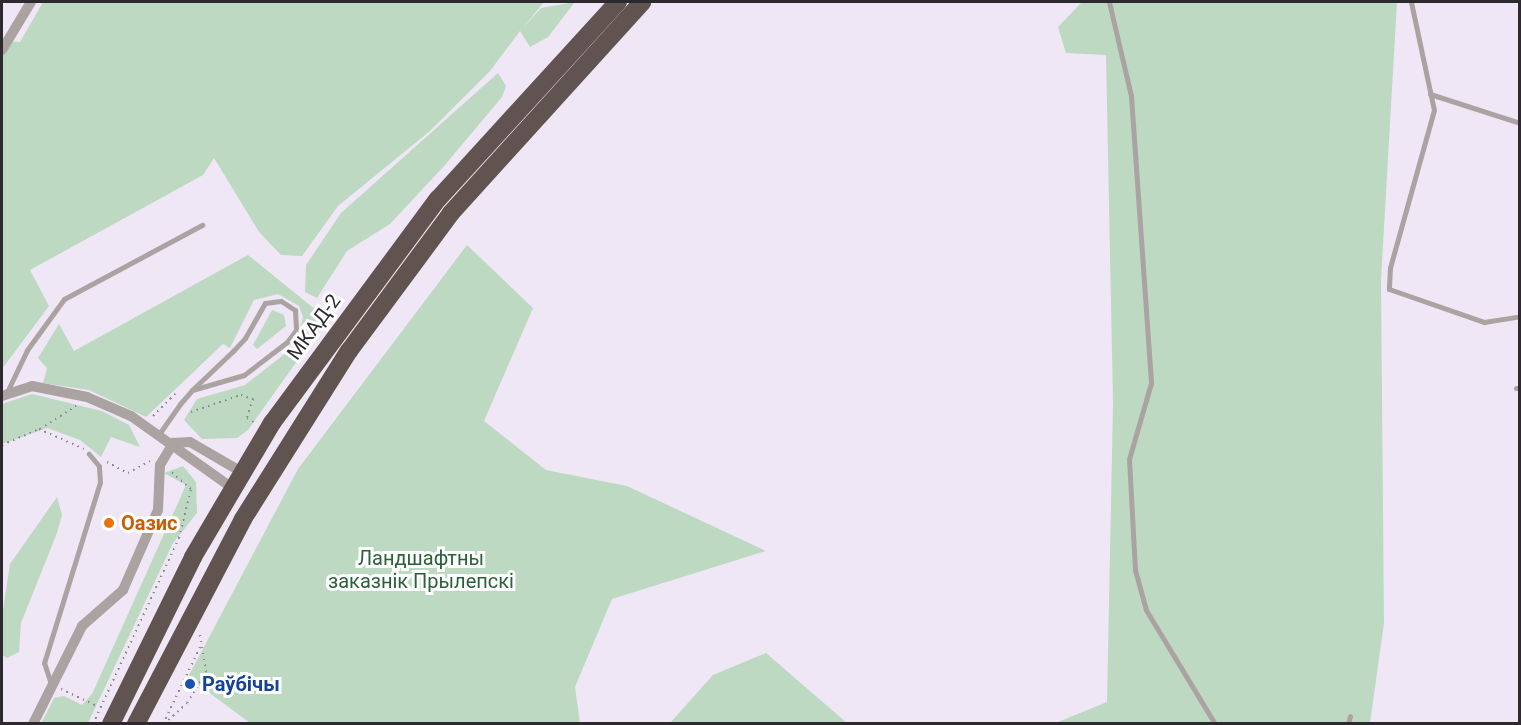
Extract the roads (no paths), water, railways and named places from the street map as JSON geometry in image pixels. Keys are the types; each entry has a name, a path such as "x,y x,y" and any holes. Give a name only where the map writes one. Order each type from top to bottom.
{"highway":[{"name":"МКАД-2","path":"111,723 239,481 438,199 618,2"},
{"path":"136,723 271,470 450,213 642,2"},
{"path":"243,519 239,481 271,470"}],"street":[{"path":"2,50 31,2"},
{"path":"4,394 32,386 61,390 131,416 173,443 182,456 239,481"},
{"path":"33,723 82,626 123,590 158,510 156,463 173,443 190,442 239,481"}],"lane":[{"path":"1109,2 1131,96 1151,383 1129,459 1135,570 1146,610 1215,723"},
{"path":"1411,2 1434,110 1390,268 1389,290 1484,322 1520,316"},
{"path":"1430,94 1520,123"},
{"path":"4,394 27,350 64,300 202,225"},
{"path":"159,434 192,390 233,351 265,303 281,301 295,310 296,330 288,342 244,375 192,390"},
{"path":"52,685 45,663 100,482 99,466 89,454"},
{"path":"1348,723 1350,717"}],"place":[{"name":"Оазис","path":"109,523"},
{"name":"Раўбічы","path":"190,684"}],"park label":[{"name":"Ландшафтны заказнік Прылепскі","path":"421,570"}]}
